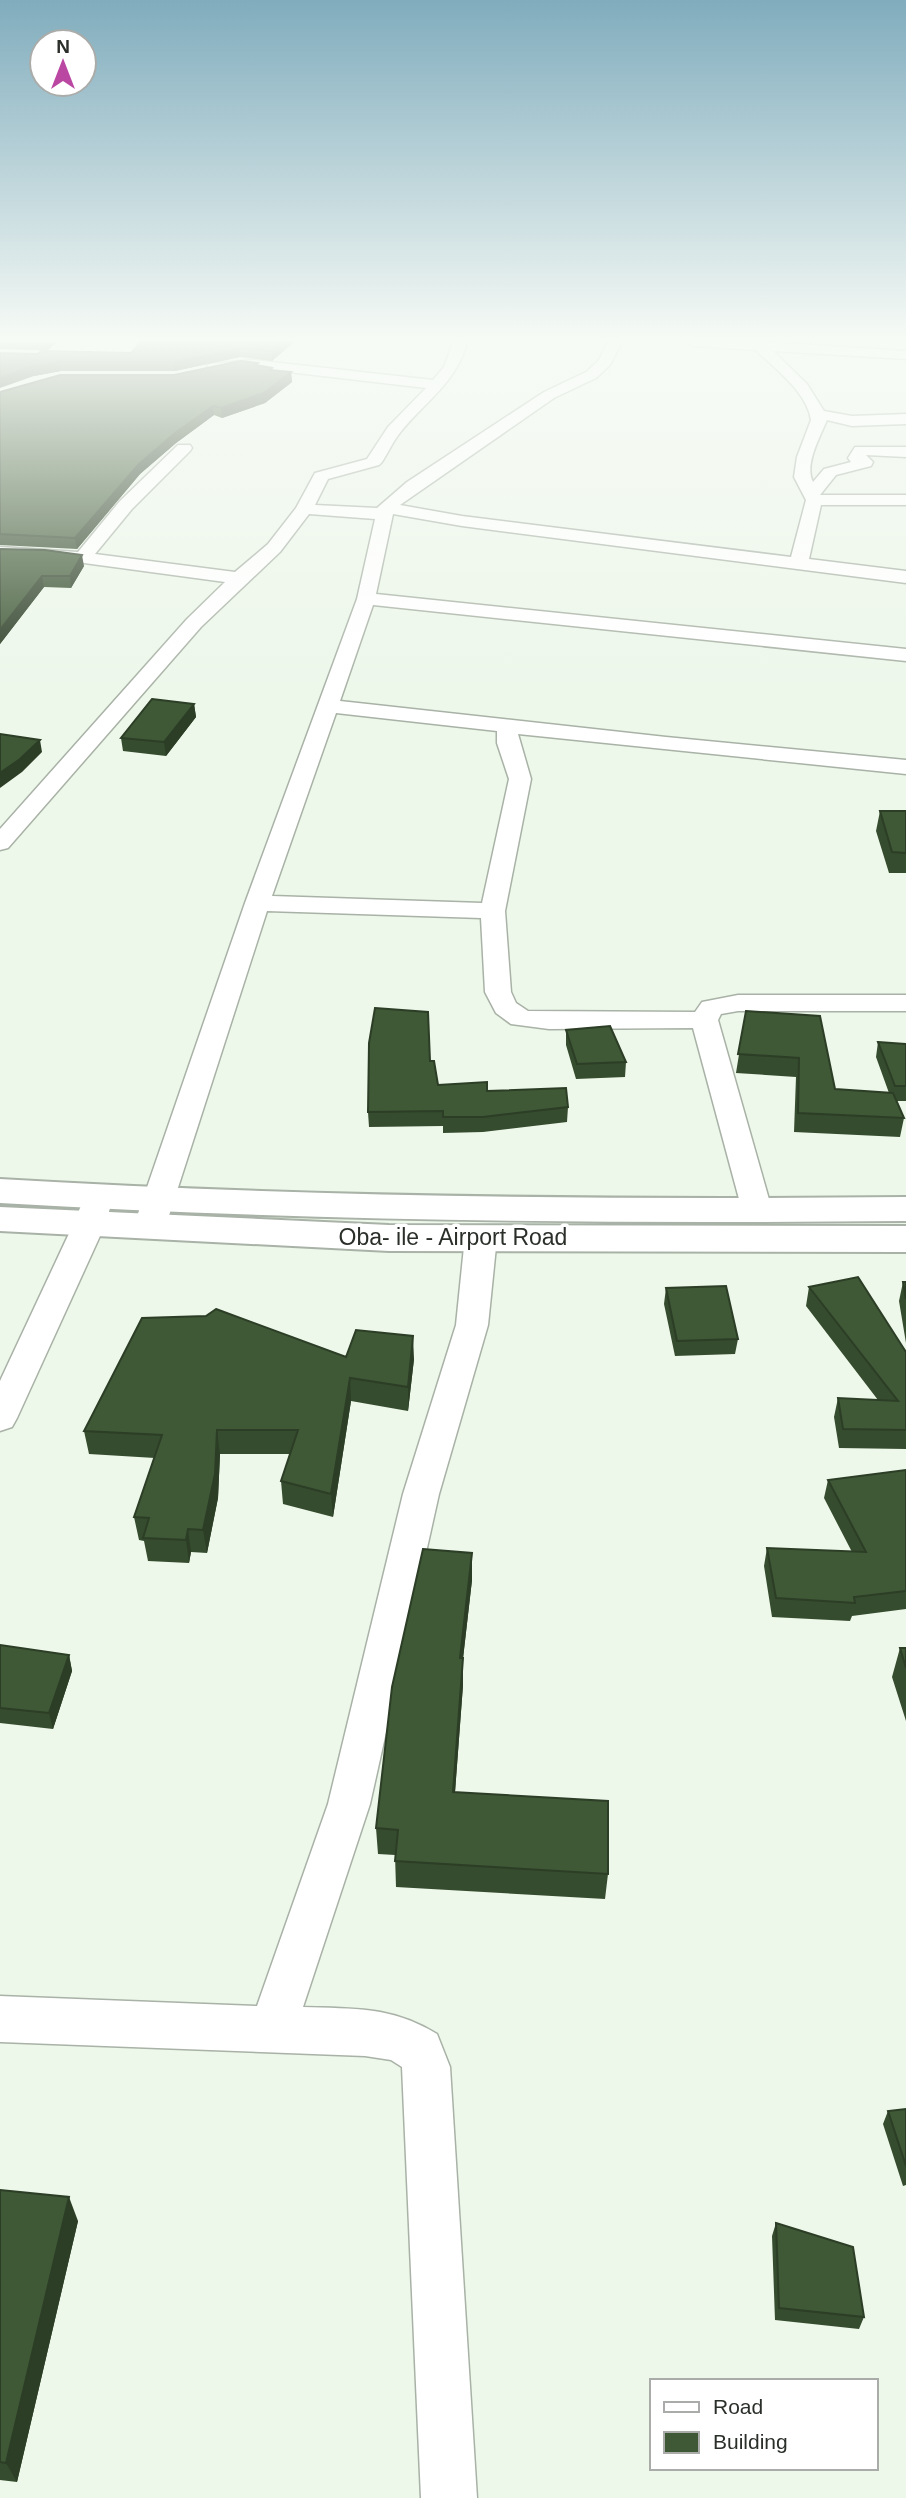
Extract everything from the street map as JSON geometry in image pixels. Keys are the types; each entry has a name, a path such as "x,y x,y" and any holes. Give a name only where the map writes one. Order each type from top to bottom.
{"main road":[{"name":"Oba- ile - Airport Road","path":"0,1191 93,1211"},
{"name":"Oba- ile - Airport Road","path":"0,1219 93,1211 388,1223 757,1210 906,1209"},
{"name":"Oba- ile - Airport Road","path":"388,1223 481,1237 906,1239"}],"street":[{"path":"82,558 126,505 173,459"},
{"path":"1,840 194,623 274,548 304,509 321,476 373,462 376,459"},
{"path":"152,1214 257,904 366,598 385,511 413,486 454,459"},
{"path":"805,459 802,477 813,497"},
{"path":"800,562 813,497 831,472 864,464 865,462 857,459"},
{"path":"813,497 906,500"},
{"path":"304,509 385,511 906,577"},
{"path":"0,552 82,558 239,578"},
{"path":"366,598 906,655"},
{"path":"328,706 906,767"},
{"path":"507,726 508,743 520,779 493,911 498,992 505,1007 521,1018 549,1021 704,1020"},
{"path":"257,904 493,911"},
{"path":"757,1210 704,1020 711,1008 723,1004 906,1003"},
{"path":"0,1418 93,1211"},
{"path":"272,2030 349,1804 421,1494 472,1325 481,1237"},
{"path":"0,2020 365,2033 399,2038 420,2051 426,2067 449,2498"}],"building":[{"path":"0,459 145,459 75,538 0,534"},
{"path":"0,549 45,550 82,555 70,576 42,576 0,630"},
{"path":"152,699 194,704 164,742 121,738"},
{"path":"0,734 40,740 0,773"},
{"path":"880,811 906,811 906,853 892,852"},
{"path":"375,1008 428,1012 430,1061 434,1061 438,1085 487,1082 487,1091 566,1088 568,1107 483,1117 443,1117 443,1111 368,1112 369,1043"},
{"path":"746,1011 820,1016 835,1089 893,1093 904,1118 798,1113 799,1058 738,1054"},
{"path":"610,1026 626,1062 577,1064 566,1030"},
{"path":"878,1042 906,1044 906,1086 895,1086"},
{"path":"858,1277 906,1352 906,1430 843,1429 838,1398 898,1401 809,1287"},
{"path":"726,1286 738,1339 677,1341 666,1288"},
{"path":"216,1309 346,1357 356,1330 413,1336 408,1387 350,1378 331,1494 281,1481 298,1430 217,1430 215,1474 203,1530 188,1529 186,1540 143,1538 149,1518 134,1517 162,1435 84,1431 142,1318 206,1316"},
{"path":"906,1470 906,1591 854,1597 855,1603 776,1598 767,1548 866,1552 828,1480"},
{"path":"423,1549 472,1553 460,1658 463,1658 453,1792 608,1801 608,1874 395,1861 398,1830 376,1828 392,1687"},
{"path":"0,1645 69,1655 49,1713 0,1708"},
{"path":"900,1648 906,1648 906,1668"},
{"path":"906,2109 906,2166 888,2111"},
{"path":"0,2190 69,2197 6,2463 0,2462"},
{"path":"776,2223 853,2247 864,2317 779,2308"}]}
